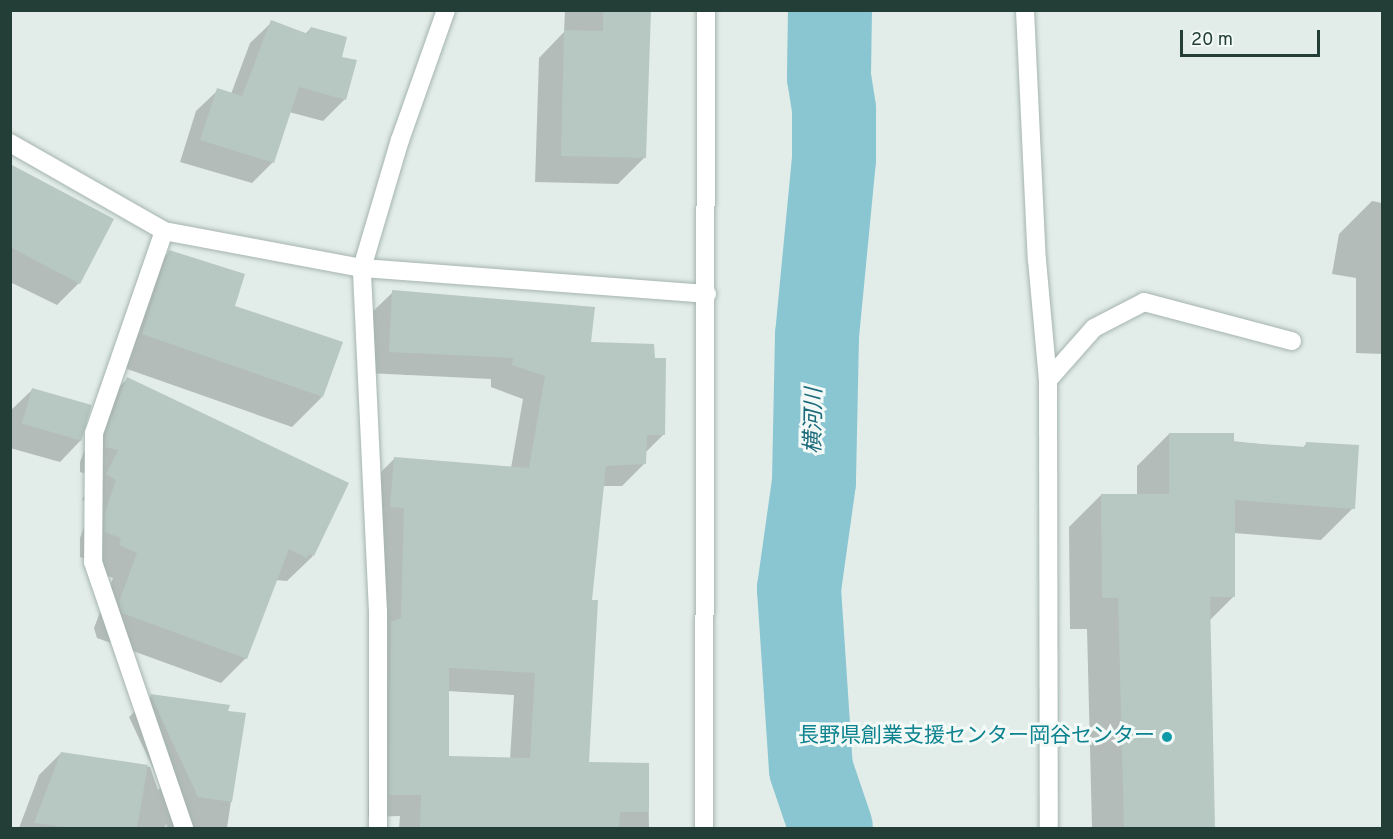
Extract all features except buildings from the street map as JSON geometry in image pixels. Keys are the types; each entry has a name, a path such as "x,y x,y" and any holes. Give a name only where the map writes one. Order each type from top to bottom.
{"street":[{"path":"378,828 378,612 362,268 400,140 446,10"},
{"path":"704,828 706,10"},
{"path":"1025,10 1037,260 1048,380 1049,828"},
{"path":"10,142 165,231 362,268 707,294"},
{"path":"165,231 94,433 93,562 184,828"},
{"path":"1048,380 1094,328 1144,302 1292,341"}],"waterway":[{"name":"横河川","path":"830,10 829,77 834,110 834,159 817,336 814,482 799,589 811,769 831,828"}],"place":[{"name":"長野県創業支援センター岡谷センター","path":"1167,737"}]}
